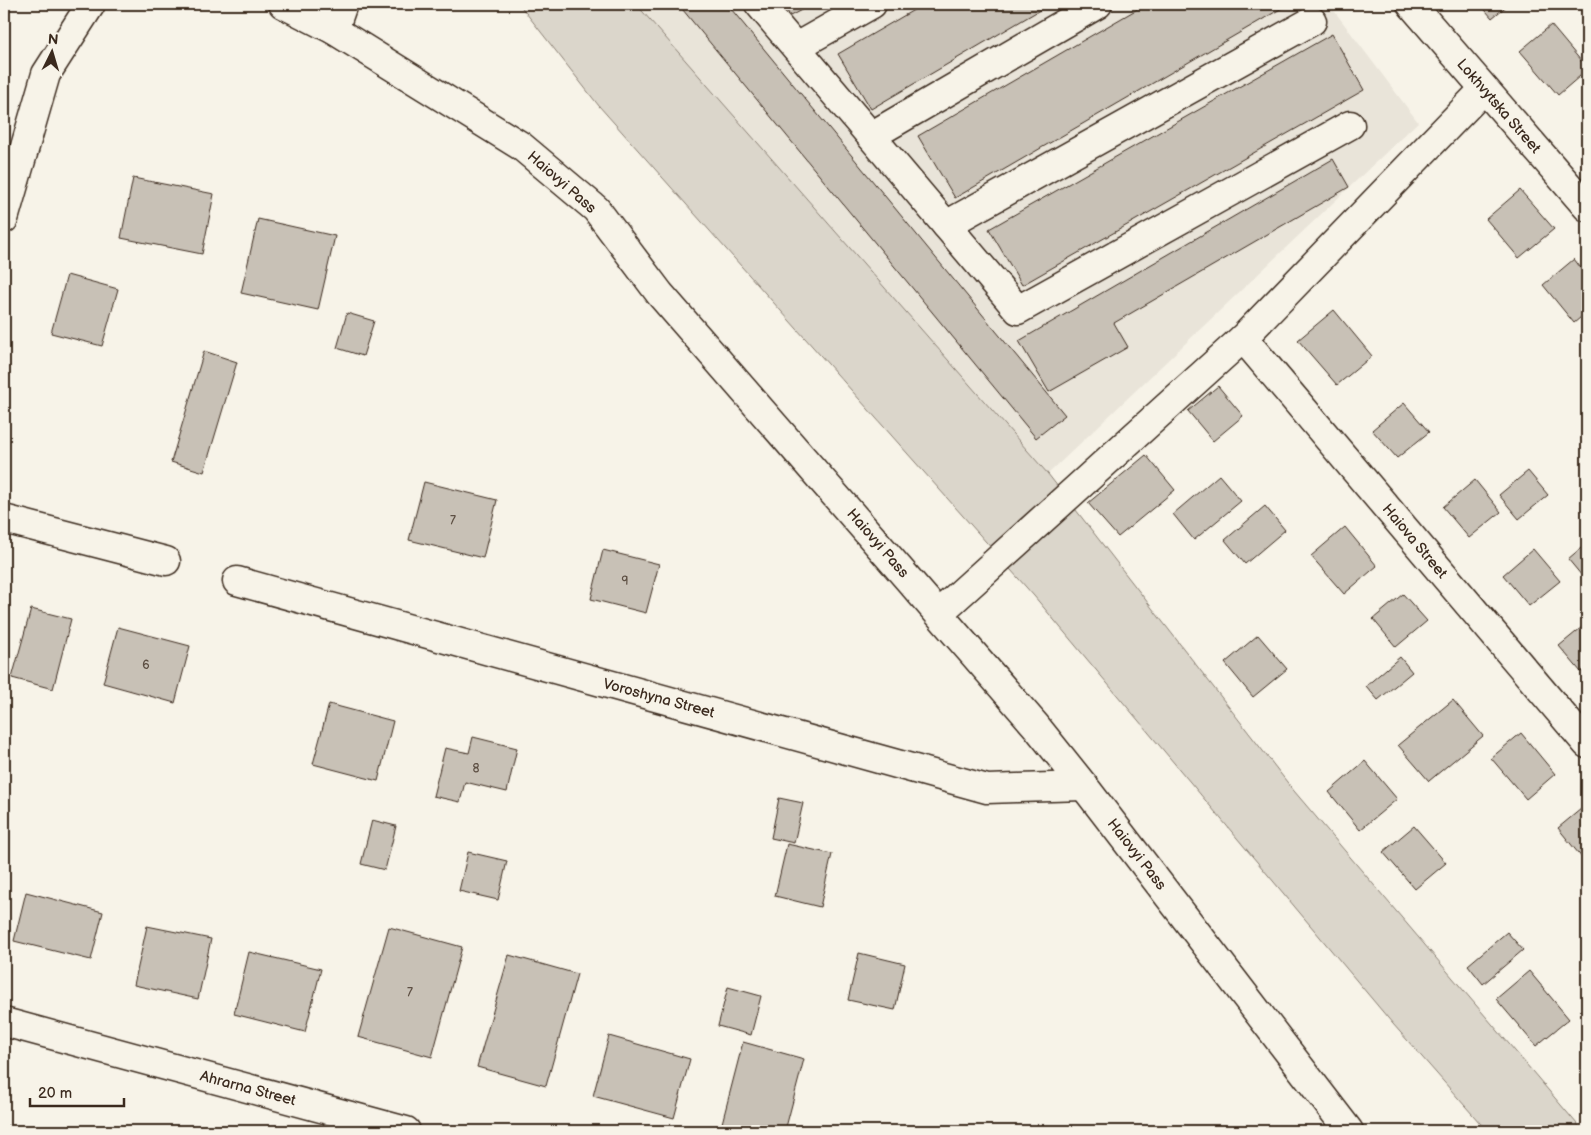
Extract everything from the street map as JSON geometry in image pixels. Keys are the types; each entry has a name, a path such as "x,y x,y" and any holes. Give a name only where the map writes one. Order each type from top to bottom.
{"street":[{"path":"4,219 46,74 91,4"},
{"name":"Haiovyi Pass","path":"283,4 334,30 521,146 596,209 660,294 1036,726 1350,1131"},
{"path":"334,30 343,4"},
{"path":"759,4 1018,310 1350,125"},
{"path":"796,47 872,4"},
{"path":"871,136 1098,4"},
{"name":"Lokhvytska Street","path":"1411,4 1587,207"},
{"path":"946,225 1312,21"},
{"path":"939,614 1242,338 1484,89"},
{"name":"Haiova Street","path":"1242,338 1587,744"},
{"path":"4,519 166,561"},
{"name":"Voroshyna Street","path":"237,581 987,789 1084,786"},
{"name":"Ahrarna Street","path":"4,1022 406,1131"}],"shaded area":[{"path":"519,4 636,4 1048,474 1294,791 1583,1131 1487,1131 1393,1024 1034,596 599,106"},
{"path":"636,4 1329,4 1418,122 1048,474"}],"building":[{"path":"678,4 727,4 1065,415 1036,438"},
{"path":"783,4 813,4 790,16"},
{"path":"924,4 1050,4 871,109 838,54"},
{"path":"1146,4 1289,4 955,198 918,136"},
{"path":"1480,4 1509,4 1492,18"},
{"path":"1551,25 1587,68 1558,95 1520,51"},
{"path":"1332,34 1364,90 1022,285 989,229"},
{"path":"1333,159 1349,187 1114,323 1128,347 1049,392 1019,341"},
{"path":"133,178 214,194 202,254 121,238"},
{"path":"1520,190 1554,229 1519,258 1486,219"},
{"path":"258,219 335,236 318,310 241,293"},
{"path":"1574,259 1587,276 1587,312 1574,323 1543,285"},
{"path":"67,275 118,289 102,346 51,333"},
{"path":"1334,310 1372,356 1337,385 1298,340"},
{"path":"347,313 374,321 363,356 337,348"},
{"path":"204,351 237,362 204,472 171,462"},
{"path":"1218,386 1243,416 1213,441 1188,411"},
{"path":"1404,403 1429,432 1397,458 1372,430"},
{"path":"1146,455 1175,490 1118,537 1088,503"},
{"path":"1528,471 1548,495 1519,519 1499,495"},
{"path":"1219,475 1241,501 1194,540 1173,514"},
{"path":"1475,480 1501,512 1469,538 1443,507"},
{"path":"424,482 497,500 483,558 409,540"},
{"path":"1265,506 1285,530 1245,564 1225,540"},
{"path":"1345,527 1377,566 1344,594 1311,556"},
{"path":"1587,543 1587,582 1568,559"},
{"path":"1533,549 1560,581 1529,606 1503,575"},
{"path":"603,550 659,564 646,613 591,599"},
{"path":"1403,594 1427,621 1396,647 1373,619"},
{"path":"31,609 71,619 53,689 12,678"},
{"path":"1587,623 1587,666 1581,672 1559,646"},
{"path":"118,627 190,646 175,703 103,683"},
{"path":"1258,635 1287,669 1253,697 1225,663"},
{"path":"1400,657 1412,672 1378,700 1366,686"},
{"path":"1453,700 1483,736 1429,781 1398,745"},
{"path":"329,704 393,721 378,781 313,764"},
{"path":"1521,733 1555,774 1526,799 1491,758"},
{"path":"473,737 517,748 507,792 465,782 460,802 433,796 445,748 469,753"},
{"path":"1365,761 1397,799 1360,830 1329,792"},
{"path":"779,798 803,803 794,843 771,838"},
{"path":"1587,804 1587,864 1558,828"},
{"path":"372,820 396,826 385,870 361,864"},
{"path":"1414,826 1446,863 1415,889 1383,852"},
{"path":"787,844 832,854 820,907 775,896"},
{"path":"468,852 507,861 498,900 459,891"},
{"path":"26,892 103,912 91,960 14,941"},
{"path":"147,926 211,939 198,999 134,985"},
{"path":"389,927 462,947 432,1057 358,1037"},
{"path":"1507,932 1523,950 1483,984 1468,965"},
{"path":"249,952 321,969 305,1032 234,1014"},
{"path":"859,953 905,964 895,1010 848,1000"},
{"path":"509,955 577,974 546,1086 477,1067"},
{"path":"1529,971 1569,1019 1536,1046 1496,999"},
{"path":"728,987 761,996 751,1035 718,1026"},
{"path":"609,1036 690,1059 674,1118 593,1096"},
{"path":"743,1042 804,1059 785,1131 720,1131"},
{"path":"4,1125 24,1130 24,1131 4,1131"}]}
